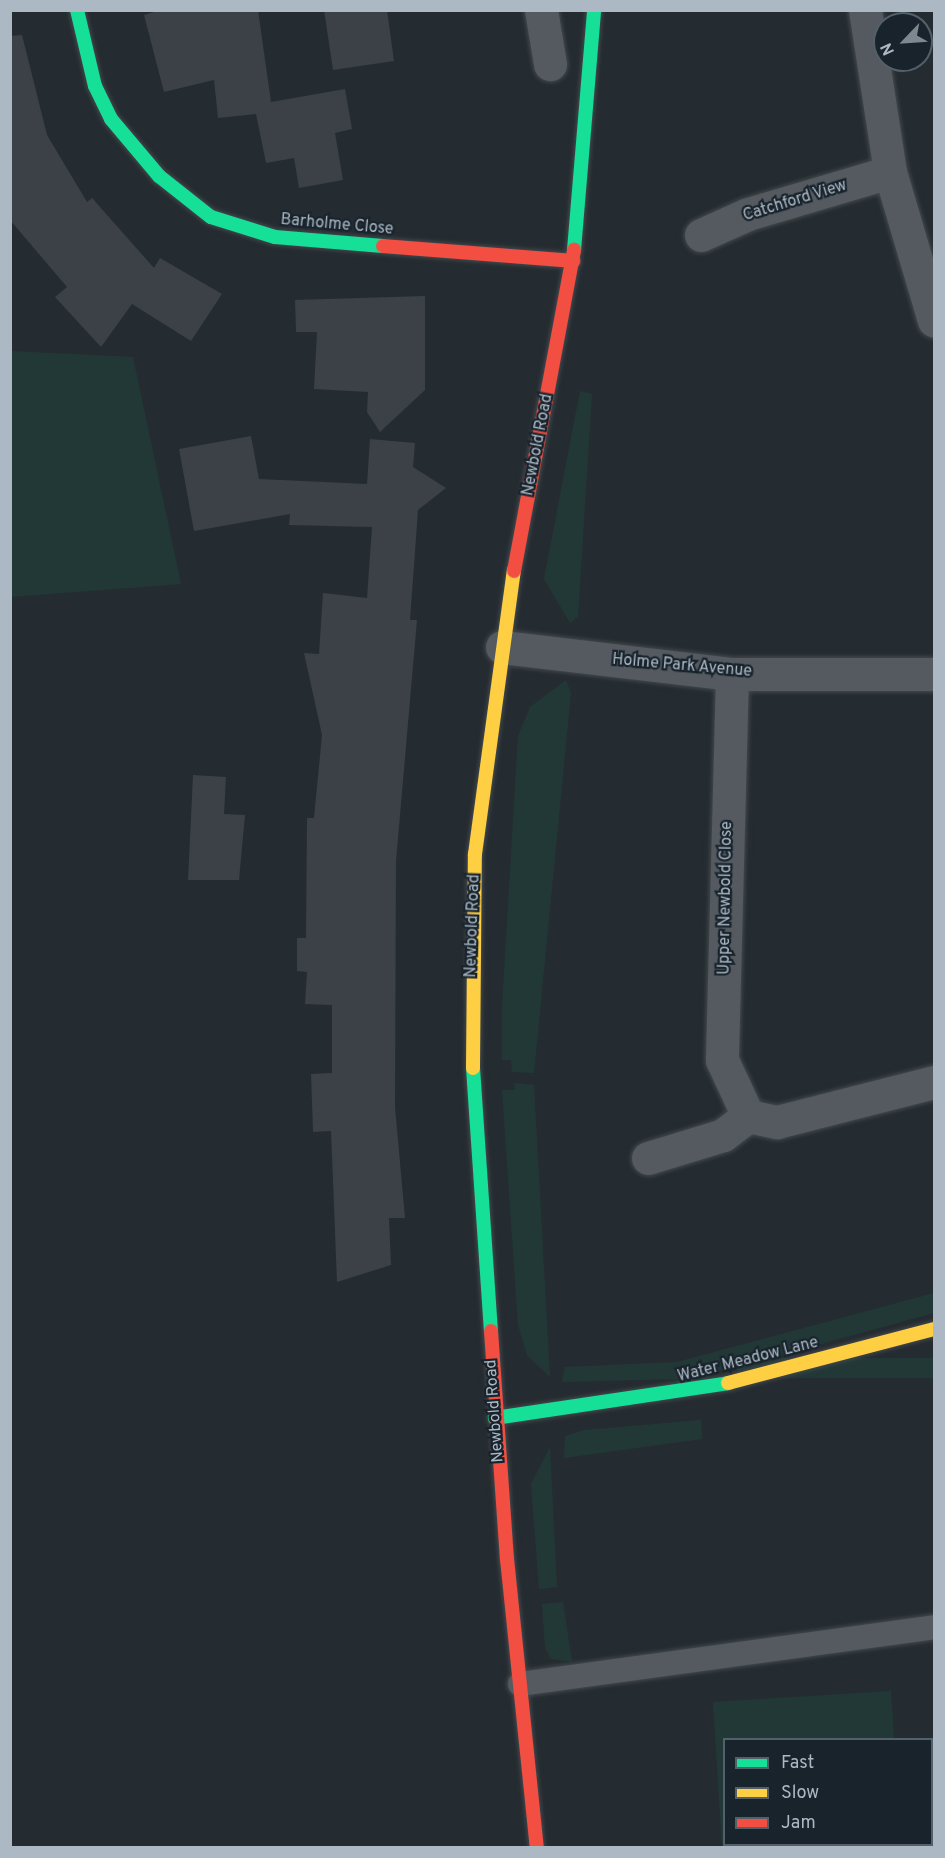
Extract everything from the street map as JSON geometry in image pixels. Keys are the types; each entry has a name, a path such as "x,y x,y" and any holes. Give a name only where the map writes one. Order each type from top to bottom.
{"main road":[{"name":"Barholme Close","path":"77,10 95,86 111,118 159,176 211,218 275,237 573,261"},
{"name":"Newbold Road","path":"537,1848 495,1418 470,1024 475,854 502,647 573,261 594,10"},
{"name":"Water Meadow Lane","path":"495,1418 694,1392 934,1329"}],"street":[{"path":"541,10 550,64"},
{"path":"865,10 890,172 934,321"},
{"name":"Catchford View","path":"701,235 748,214 890,172"},
{"name":"Holme Park Avenue","path":"502,647 732,674 934,674"},
{"name":"Upper Newbold Close","path":"732,674 722,1060 748,1116"},
{"path":"648,1158 723,1136 748,1116 777,1122 934,1082"}],"lane":[{"path":"520,1684 934,1627"}],"green space":[{"path":"10,351 133,357 181,584 11,597"},
{"path":"580,391 592,394 578,617 570,623 544,579"},
{"path":"566,680 571,693 534,1073 512,1072 511,1060 502,1060 502,1006 518,736 530,707"},
{"path":"514,1083 534,1085 550,1377 527,1355 518,1325 502,1090 515,1090"},
{"path":"934,1293 934,1313 738,1367 677,1379 562,1382 565,1367 677,1362"},
{"path":"737,1358 934,1358 934,1378 737,1378"},
{"path":"701,1420 702,1439 564,1458 565,1436 584,1430"},
{"path":"550,1447 557,1587 539,1589 531,1484"},
{"path":"563,1602 572,1662 551,1659 545,1647 542,1604"},
{"path":"891,1691 894,1738 723,1738 723,1846 901,1847 722,1847 713,1702"}],"building":[{"path":"161,10 258,10 271,102 345,89 352,129 335,133 343,180 299,188 294,158 266,163 256,114 218,118 214,80 164,92 144,15"},
{"path":"324,10 387,10 394,61 333,70"},
{"path":"22,35 47,135 87,202 92,198 154,268 160,258 222,294 191,341 132,304 101,347 55,297 67,287 10,220 10,36"},
{"path":"425,296 425,390 380,432 367,412 368,392 314,389 317,332 296,332 295,300"},
{"path":"251,436 259,479 367,484 370,439 415,443 413,467 446,488 418,510 410,620 417,620 396,861 395,1107 405,1218 389,1218 391,1265 337,1282 331,1131 313,1132 311,1074 332,1073 332,1005 305,1004 307,972 297,971 297,938 306,938 307,818 314,818 322,735 304,653 319,654 323,593 367,598 372,527 289,525 290,514 194,531 179,449"},
{"path":"193,775 226,777 224,814 245,815 239,880 188,880"}],"traffic: fast":[{"path":"77,10 95,86 111,119 159,176 211,217 275,237 383,246"},
{"path":"574,250 594,10"},
{"path":"473,1068 491,1331"},
{"path":"495,1418 728,1383"}],"traffic: slow":[{"path":"473,1068 475,854 514,571"},
{"path":"728,1383 934,1329"}],"traffic: jam":[{"path":"383,246 573,261"},
{"path":"514,571 574,250"},
{"path":"491,1331 507,1559 537,1848"}]}
